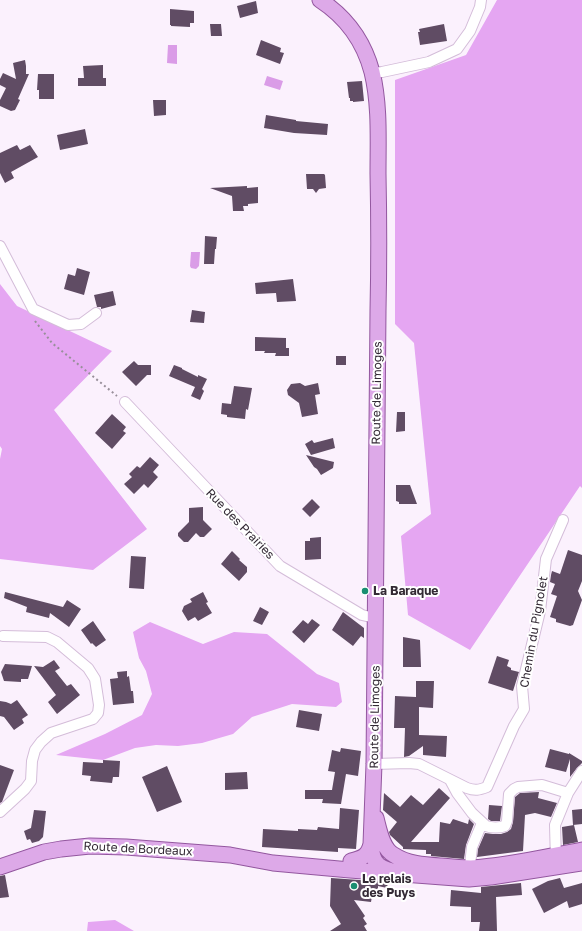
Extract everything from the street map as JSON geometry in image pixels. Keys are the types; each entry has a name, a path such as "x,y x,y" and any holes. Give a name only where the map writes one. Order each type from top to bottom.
{"main road":[{"name":"Route de Limoges","path":"320,0 327,4 341,17 356,35 368,57 376,94 379,124 373,805 380,835 377,844"},
{"path":"377,844 394,856 408,862 491,877 556,861 582,857"},
{"path":"351,861 365,856 377,844"},
{"path":"376,864 382,854 377,844"},
{"name":"Route de Bordeaux","path":"0,867 44,852 61,848 90,846 126,847 230,855 273,863 400,873"},
{"path":"556,861 582,850"},
{"name":"Route de Bordeaux","path":"230,855 274,853 376,864"},
{"path":"230,855 364,866 376,864 414,870 469,873"},
{"path":"556,861 582,863"},
{"path":"376,864 385,870 400,873 469,873"}],"street":[{"path":"372,73 429,62 457,49 470,31 480,7 481,0"},
{"path":"0,246 33,309 68,325 81,324 96,313"},
{"name":"Rue des Prairies","path":"125,402 280,566 362,615 375,618"},
{"name":"Chemin du Pignolet","path":"374,764 419,764 467,788 480,790 487,787 514,726 524,709 522,686 540,611 546,559 562,520"},
{"path":"0,812 25,789 31,781 32,761 35,750 41,742 52,732 93,719 98,713 99,705 94,679 88,668 57,642 47,637 3,636"},
{"path":"556,861 555,825 568,793 582,771"},
{"path":"450,780 456,793 472,813 488,827 505,826 507,821 509,794 518,787 542,785 568,793"},
{"path":"469,873 472,847 482,823"}],"path":[{"path":"33,309 32,319 52,343 125,402"}],"shaded area":[{"path":"497,0 582,0 582,488 580,486 470,650 408,615 401,536 431,514 414,343 395,324 395,80 466,55"},
{"path":"168,45 177,45 177,64 167,63"},
{"path":"267,76 283,81 280,90 264,85"},
{"path":"191,252 200,252 199,266 196,269 191,268 190,266"},
{"path":"0,284 17,306 112,351 54,410 147,529 93,570 0,559 0,459 2,449 0,446"},
{"path":"150,622 203,644 234,632 267,634 317,674 339,683 342,702 336,707 292,704 252,717 233,734 202,743 178,746 156,745 135,748 103,760 56,755 105,734 142,715 152,694 146,671 139,658 133,632"},
{"path":"115,920 134,931 87,931 88,922"}],"building":[{"path":"256,1 258,13 240,18 237,6"},
{"path":"170,9 194,11 194,23 190,23 190,27 171,26"},
{"path":"210,24 221,24 222,36 211,36"},
{"path":"444,24 447,41 420,45 419,29"},
{"path":"261,40 281,48 280,52 284,53 280,64 256,55"},
{"path":"25,60 26,74 29,74 18,99 20,100 15,110 11,111 0,106 0,100 6,88 0,85 0,79 3,73 16,79 13,63"},
{"path":"103,65 103,78 106,78 106,86 78,86 78,78 84,78 83,66"},
{"path":"38,74 54,74 54,99 39,99 39,90 37,90"},
{"path":"362,81 364,101 350,101 347,82"},
{"path":"153,100 166,100 166,115 154,116"},
{"path":"266,115 296,121 328,124 327,135 294,133 264,128"},
{"path":"85,129 88,144 60,150 57,135"},
{"path":"17,145 20,150 30,145 38,157 11,172 14,178 5,183 0,173 0,153"},
{"path":"306,174 324,174 326,188 319,189 316,193 313,189 307,189"},
{"path":"247,186 247,188 258,187 258,203 243,206 244,211 233,211 232,196 210,188"},
{"path":"205,236 217,237 214,264 204,264"},
{"path":"77,268 90,272 84,295 64,289 68,274 75,276"},
{"path":"293,279 296,301 277,302 276,293 256,294 255,283"},
{"path":"113,291 116,305 101,309 101,307 97,307 94,295"},
{"path":"192,310 205,312 204,323 190,322"},
{"path":"255,337 286,338 286,348 289,348 289,356 275,356 276,353 255,351"},
{"path":"336,356 346,356 346,365 336,365"},
{"path":"134,361 138,365 151,365 151,375 147,375 136,386 122,372"},
{"path":"174,365 198,377 198,375 207,379 202,389 204,391 200,400 191,396 195,387 169,376"},
{"path":"300,383 305,386 318,383 320,394 315,395 318,414 302,417 299,403 288,395 287,390 291,384"},
{"path":"234,386 252,388 248,410 246,409 245,419 227,417 227,415 221,414 222,403 231,404"},
{"path":"397,412 405,412 405,431 396,432"},
{"path":"112,414 126,427 123,431 126,433 112,449 95,433"},
{"path":"333,438 335,448 311,455 305,444 312,440 314,443"},
{"path":"306,455 334,462 333,468 321,475"},
{"path":"150,457 159,465 153,472 158,477 148,488 144,484 134,494 124,484 132,477 129,474 137,466 140,468"},
{"path":"396,485 410,485 417,504 399,504 399,502 396,501"},
{"path":"312,499 320,507 310,517 302,509"},
{"path":"203,507 203,520 212,529 204,537 200,537 196,533 188,542 184,542 178,536 178,533 189,522 189,508"},
{"path":"321,537 321,559 305,560 305,541 310,541 310,538"},
{"path":"568,550 582,555 582,581 578,591 582,600 573,625 570,626 556,622 556,619 550,617 557,596 551,594 555,584 550,582 552,571 560,574"},
{"path":"232,551 247,567 247,572 239,581 221,564"},
{"path":"131,556 146,557 144,589 129,588"},
{"path":"5,592 63,607 67,600 81,609 69,627 50,613 49,618 26,612 27,607 4,598"},
{"path":"203,592 208,602 206,603 212,613 198,621 195,617 188,621 182,611 184,606 192,602 190,599"},
{"path":"260,607 269,612 262,625 253,621"},
{"path":"343,612 364,628 364,638 361,636 353,646 332,630"},
{"path":"312,619 320,625 304,643 292,632 303,620 308,624"},
{"path":"93,621 106,640 96,647 92,643 91,644 81,630"},
{"path":"403,637 420,640 421,667 403,667"},
{"path":"497,656 509,660 507,666 511,668 511,670 519,672 513,691 488,683"},
{"path":"54,660 60,668 55,671 67,686 71,684 80,695 57,714 48,702 56,695 34,666 43,667"},
{"path":"5,664 32,666 28,679 21,679 21,682 4,681 1,672"},
{"path":"127,671 131,691 133,691 134,703 113,705 110,679 118,678 117,672"},
{"path":"416,681 434,681 433,708 419,707 419,735 447,736 446,757 423,755 423,746 409,756 404,757 405,728 394,728 395,696 416,697"},
{"path":"17,700 28,715 22,719 24,723 14,730 4,717 0,716 0,701 11,704"},
{"path":"299,710 322,714 319,731 296,727"},
{"path":"341,748 361,751 358,776 346,774 341,804 322,803 323,799 305,799 305,790 332,790 335,772 328,771 332,750 340,752"},
{"path":"550,749 569,753 582,761 582,763 570,777 570,759 566,772 545,767"},
{"path":"103,760 120,761 119,777 113,777 112,783 90,781 91,776 82,775 83,762 103,763"},
{"path":"0,765 14,770 2,802 0,803"},
{"path":"167,766 182,802 157,812 142,777"},
{"path":"247,772 248,789 225,790 225,773"},
{"path":"439,788 450,798 411,842 439,842 440,822 450,824 453,819 468,824 469,819 474,824 466,845 464,859 431,856 431,854 426,854 426,850 403,849 403,847 390,835 389,832 397,822 383,810 384,793 400,807 411,795 423,805"},
{"path":"539,792 538,798 557,803 551,817 535,813 525,815 523,851 477,857 478,849 485,833 501,834 511,829 515,797 520,793"},
{"path":"489,805 502,806 500,821 491,821 488,819"},
{"path":"340,808 359,810 356,849 338,848 338,852 262,847 263,829 298,831 298,829 317,830 318,827 339,829"},
{"path":"582,809 582,824 573,825 572,810"},
{"path":"34,810 46,811 43,837 39,841 32,843 30,839 27,840 24,831 31,828"},
{"path":"574,825 578,842 563,845 562,827"},
{"path":"5,875 9,897 0,898 0,876"},
{"path":"331,878 388,882 387,888 378,886 378,891 373,891 371,902 354,900 365,916 363,918 367,924 364,926 367,931 330,931 341,924 330,906"},
{"path":"560,878 564,888 582,883 582,904 569,908 567,901 544,913 532,889 548,881"},
{"path":"521,883 522,895 496,897 497,931 479,931 480,922 471,922 471,907 450,906 451,890 481,893 481,887"}],"place":[{"name":"La Baraque","path":"365,591"},
{"name":"Le relais des Puys","path":"354,886"}]}
